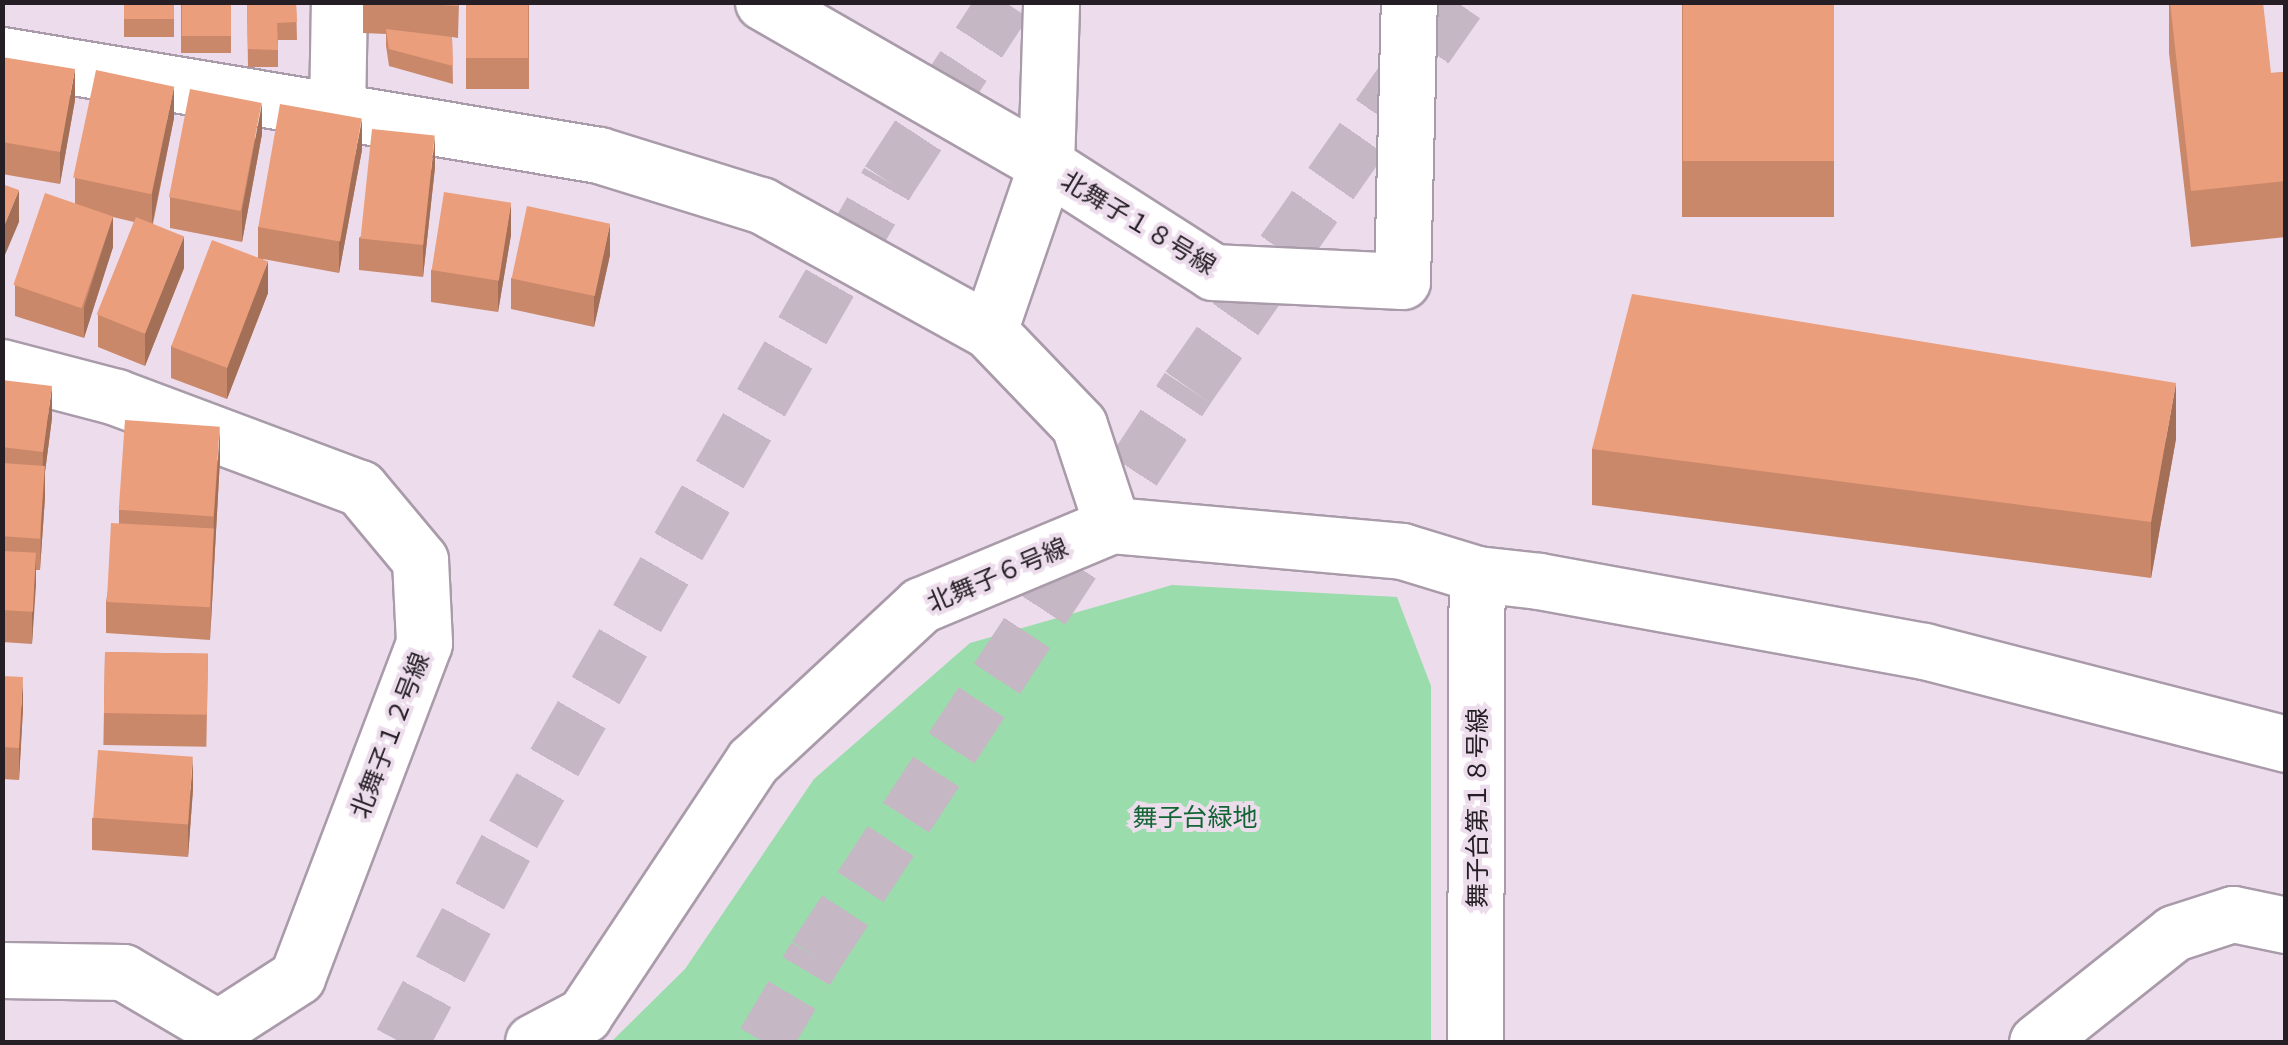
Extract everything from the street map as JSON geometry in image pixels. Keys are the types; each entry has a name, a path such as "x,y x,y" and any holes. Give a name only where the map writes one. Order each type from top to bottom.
{"street":[{"path":"336,113 340,2"},
{"name":"北舞子１８号線","path":"763,2 1046,166 1213,272 1402,281 1409,2"},
{"path":"989,331 1046,166 1051,2"},
{"path":"2,55 600,154 761,205 989,331 1078,426 1112,526"},
{"name":"北舞子１２号線","path":"2,367 116,397 360,488 420,560 424,642 297,977 218,1035"},
{"name":"北舞子６号線","path":"534,1042 584,1016 753,761 921,604 1112,526 1402,551 1477,574 1540,581 1924,651 2286,744"},
{"name":"舞子台第１８号線","path":"1474,1042 1477,574"},
{"path":"2037,1042 2174,934 2233,914 2286,926"},
{"path":"2,970 123,972 218,1035"}],"green space":[{"name":"舞子台緑地","path":"1172,585 1397,597 1431,686 1431,1042 611,1042 685,969 814,779 970,643"}],"building":[{"path":"124,2 174,2 174,19 124,19"},
{"path":"182,2 231,2 231,36 182,36"},
{"path":"247,2 296,2 297,22 277,23 278,50 248,49"},
{"path":"388,2 458,2 458,6"},
{"path":"466,2 528,2 528,58 466,58"},
{"path":"1683,2 1834,2 1834,161 1683,161"},
{"path":"2170,2 2263,2 2271,73 2286,72 2286,181 2191,191"},
{"path":"386,29 452,37 453,66 389,49"},
{"path":"2,57 75,69 60,152 2,142"},
{"path":"96,70 174,87 151,194 73,178"},
{"path":"190,89 262,103 241,211 169,197"},
{"path":"280,104 362,118 340,242 258,227"},
{"path":"372,129 435,136 423,245 361,238"},
{"path":"2,184 19,190 2,231"},
{"path":"444,192 511,203 499,281 432,270"},
{"path":"45,193 113,216 81,308 13,285"},
{"path":"527,206 610,224 595,296 512,278"},
{"path":"136,217 184,236 145,334 97,314"},
{"path":"212,240 268,262 227,368 171,346"},
{"path":"1632,294 2176,383 2151,522 1592,449"},
{"path":"2,380 52,386 43,452 2,447"},
{"path":"125,420 220,427 213,516 119,510"},
{"path":"2,463 45,466 40,539 2,536"},
{"path":"111,523 214,528 210,607 107,602"},
{"path":"2,551 36,553 33,612 2,610"},
{"path":"105,652 208,654 207,715 104,713"},
{"path":"2,676 23,677 19,748 2,747"},
{"path":"98,750 193,757 188,824 93,818"}],"tunnel":[{"path":"401,1042 513,834 888,181 1005,2"},
{"path":"764,1042 815,956 1188,387 1458,2"}]}
